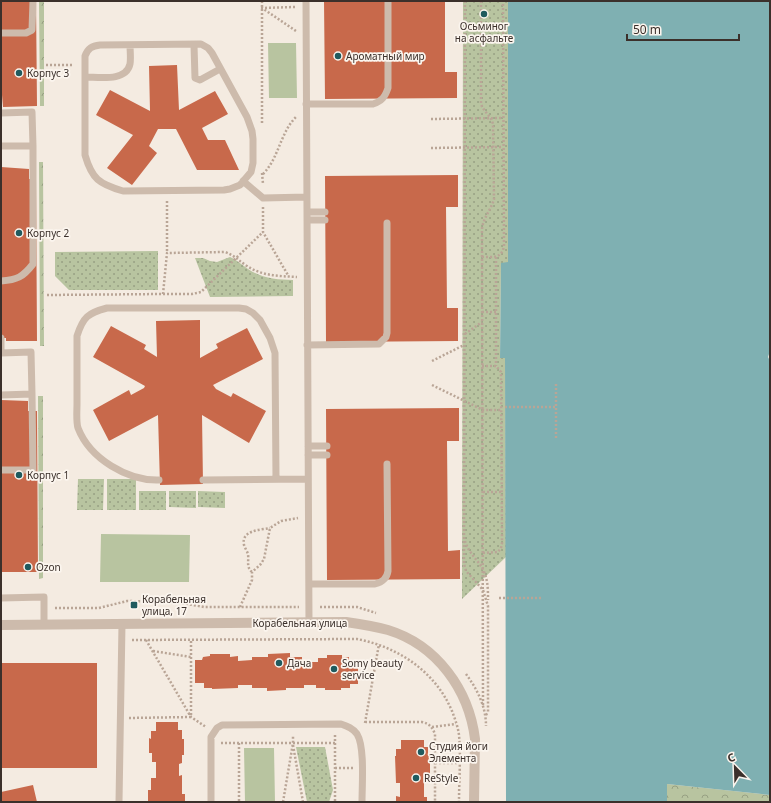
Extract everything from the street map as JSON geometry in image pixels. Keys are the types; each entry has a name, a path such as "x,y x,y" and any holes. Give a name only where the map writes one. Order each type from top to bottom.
{"street":[{"name":"Корабельная улица","path":"1,625 346,622 389,630 404,636 430,653 442,664 460,690 472,720 475,739 474,802"}],"lane":[{"path":"1,33 26,33 32,30 33,1"},
{"path":"306,105 373,104 384,99 388,88 388,1"},
{"path":"306,4 309,623"},
{"path":"201,44 208,48 247,117 252,131 252,168 249,175 240,185 230,189 123,191 106,186 97,180 89,169 86,155 85,56 89,48 93,46 130,45 201,44"},
{"path":"85,78 120,76 126,71 130,64 130,45"},
{"path":"194,45 195,78 200,80 220,69"},
{"path":"1,113 32,112 33,146 33,264 26,273 13,280 1,280"},
{"path":"1,146 33,146"},
{"path":"243,181 263,198 307,197"},
{"path":"307,212 326,212"},
{"path":"307,220 326,220"},
{"path":"307,345 379,344 386,337 387,223"},
{"path":"160,480 149,480 120,472 103,460 90,447 78,427 77,336 80,325 86,317 94,312 107,308 239,308 246,309 254,313 270,338 276,360 276,479"},
{"path":"1,338 1,353 32,352 33,470 1,470"},
{"path":"1,395 32,394"},
{"path":"308,446 327,446"},
{"path":"308,455 327,455"},
{"path":"309,584 375,584 386,578 388,571 387,464"},
{"path":"203,480 308,479"},
{"path":"1,598 44,597 44,625"},
{"path":"119,802 122,624"},
{"path":"211,802 210,743 214,732 222,725 335,724 350,727 356,733 362,744 362,802"}],"path":[{"path":"262,1 262,127"},
{"path":"465,1 464,568 483,590 488,606"},
{"path":"481,1 481,104 484,110 492,118 494,147 494,199 483,222 482,257 483,705"},
{"path":"482,257 496,257 502,253 504,246 503,1"},
{"path":"262,8 306,4"},
{"path":"262,8 306,39"},
{"path":"46,65 64,65"},
{"path":"262,174 273,161 288,125 306,105"},
{"path":"431,118 503,118"},
{"path":"431,148 503,147"},
{"path":"262,166 263,232 289,276"},
{"path":"163,294 167,253 167,190"},
{"path":"47,295 192,294 201,292 263,232"},
{"path":"167,253 225,252 237,258 246,265 263,273 278,276 307,277"},
{"path":"483,553 498,552 501,548 501,372 496,366 496,257"},
{"path":"482,312 496,312"},
{"path":"464,334 482,321"},
{"path":"432,361 464,345"},
{"path":"482,366 496,366"},
{"path":"556,384 556,440"},
{"path":"432,385 482,410 501,410"},
{"path":"505,407 556,407"},
{"path":"483,492 502,492"},
{"path":"240,607 252,580 252,572 248,566 248,555 244,544 246,535 251,531 270,528 281,521 308,516"},
{"path":"252,572 264,559 270,528"},
{"path":"464,538 469,551 483,569 488,585 488,712 486,716"},
{"path":"499,598 541,598"},
{"path":"44,608 99,608 127,601 165,601 198,607 309,607"},
{"path":"214,732 191,717 146,640 357,639 379,644 399,653 423,670 442,693 450,706 459,734 459,802"},
{"path":"191,640 191,717"},
{"path":"362,744 379,644"},
{"path":"153,651 191,657"},
{"path":"120,718 191,717"},
{"path":"365,722 422,722 428,723 432,727 435,734 435,802"},
{"path":"335,724 335,802"},
{"path":"432,727 456,724"},
{"path":"210,743 335,743"},
{"path":"239,743 239,802"},
{"path":"283,802 293,743"},
{"path":"293,743 303,802"},
{"path":"435,763 459,763"},
{"path":"335,768 362,768"}],"green space":[{"path":"39,1 44,1 44,106 40,106"},
{"path":"463,1 508,1 508,263 501,263 500,358 505,358 506,557 462,599"},
{"path":"268,43 296,43 297,98 269,98"},
{"path":"39,162 43,162 44,346 40,346"},
{"path":"158,251 158,290 69,290 55,276 55,252"},
{"path":"230,257 258,275 275,279 293,280 293,296 210,297 195,258 203,258 217,262"},
{"path":"38,396 43,396 43,578 39,579"},
{"path":"78,479 104,479 103,510 77,510"},
{"path":"107,479 136,479 136,510 107,510"},
{"path":"139,491 166,491 166,510 139,510"},
{"path":"169,491 196,491 196,508 169,507"},
{"path":"198,491 225,492 225,508 198,507"},
{"path":"101,534 190,535 189,582 100,582"},
{"path":"296,747 325,747 333,790 329,802 307,802"},
{"path":"244,748 274,748 275,802 245,802"},
{"path":"667,784 770,795 770,802 667,802"}],"water":[{"path":"508,1 770,1 770,351 768,357 770,361 770,795 667,784 667,802 506,802 505,358 500,358 501,263 508,262"}],"building":[{"name":"Корпус 3","path":"1,1 36,1 37,106 3,107 1,95"},
{"path":"324,1 445,1 445,72 457,72 457,98 325,99"},
{"path":"177,65 179,110 215,91 228,114 202,128 208,140 225,140 239,170 197,170 176,129 158,129 149,146 157,153 132,185 107,168 133,135 96,115 110,90 150,111 149,66"},
{"name":"Корпус 2","path":"1,167 29,169 29,179 36,179 37,341 6,341 6,338 1,338"},
{"path":"458,175 458,207 446,207 447,308 458,308 458,341 326,342 325,176"},
{"path":"200,320 200,358 218,348 216,344 247,328 263,359 213,385 216,389 231,397 233,393 266,411 249,443 202,415 203,484 160,485 158,415 109,441 93,410 129,390 131,395 145,386 93,357 111,326 146,345 144,349 157,357 156,321"},
{"name":"Корпус 1","path":"1,400 28,401 28,411 37,411 38,572 1,572"},
{"path":"459,408 459,441 447,441 448,551 460,550 460,579 327,580 326,409"},
{"path":"290,653 290,657 302,657 302,662 318,662 318,658 327,658 327,655 342,655 342,658 349,657 349,662 358,662 358,684 350,684 350,688 341,688 341,690 325,690 325,688 316,688 316,685 304,685 304,688 286,688 286,690 267,691 267,688 252,688 252,685 238,685 238,688 212,689 204,688 204,683 195,683 195,660 202,660 203,657 210,656 210,654 230,654 230,657 238,656 238,661 252,660 252,657 268,657 268,654"},
{"path":"1,663 97,663 97,768 1,768"},
{"path":"156,722 178,722 178,730 182,730 182,739 184,739 184,755 182,755 182,763 179,764 179,776 182,775 182,794 185,794 185,802 148,802 148,790 151,790 151,778 156,778 156,762 152,762 152,753 149,753 149,738 151,739 151,731 156,731"},
{"path":"401,740 424,740 424,747 428,747 428,754 430,754 430,775 428,775 428,782 424,783 424,797 427,797 427,802 396,802 396,796 400,797 400,783 396,783 395,756 396,749 401,749"},
{"path":"33,785 37,802 1,802 1,792"}],"place":[{"name":"Осьминог на асфальте","path":"484,14"},
{"name":"Ароматный мир","path":"338,56"},
{"name":"Корпус 3","path":"19,73"},
{"name":"Корпус 2","path":"19,233"},
{"name":"Корпус 1","path":"19,475"},
{"name":"Ozon","path":"28,567"},
{"name":"Корабельная улица, 17","path":"134,605"},
{"name":"Дача","path":"279,663"},
{"name":"Somy beauty service","path":"334,669"},
{"name":"Студия йоги Элемента","path":"421,752"},
{"name":"ReStyle","path":"416,778"}]}
